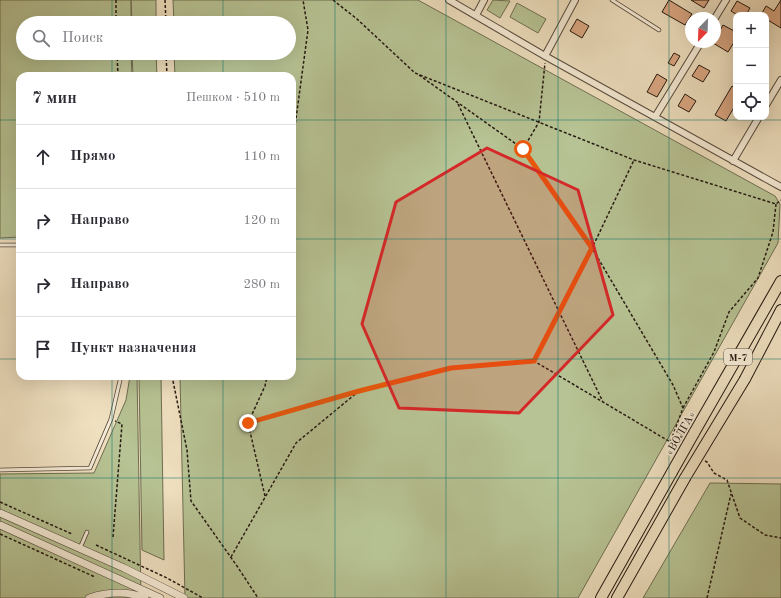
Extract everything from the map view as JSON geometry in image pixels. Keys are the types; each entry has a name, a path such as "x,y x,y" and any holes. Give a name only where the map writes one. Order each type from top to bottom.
{"highway":[{"name":"«ВОЛГА»","path":"601,598 781,281"},
{"name":"М-7","path":"617,598 685,478 745,379 781,310"}],"street":[{"path":"449,0 545,56 781,187"},
{"path":"476,15 484,0"},
{"path":"545,56 575,0"},
{"path":"719,12 726,0"},
{"path":"655,116 696,48"},
{"path":"769,100 781,80"},
{"path":"733,160 757,120"},
{"path":"0,513 124,568 184,598"},
{"path":"0,525 160,598"},
{"path":"89,598 116,593 130,594 145,598"}],"lane":[{"path":"612,0 659,30"},
{"path":"0,245 16,245"},
{"path":"0,470 90,468 111,419 120,380"},
{"path":"80,548 87,532"}],"path":[{"path":"116,0 116,16"},
{"path":"165,0 166,16"},
{"path":"296,118 308,30 303,0"},
{"path":"333,0 357,19 415,73 523,149 592,248 673,385 683,408"},
{"path":"523,149 539,122 545,56"},
{"path":"117,60 118,72"},
{"path":"166,60 167,72"},
{"path":"415,73 634,160 776,204"},
{"path":"457,102 603,402"},
{"path":"534,361 592,248 634,160"},
{"path":"670,443 683,408 714,352 729,312 758,278 773,232 776,204 781,200"},
{"path":"248,423 359,391 451,368 534,361 677,446"},
{"path":"173,380 186,450 191,501 258,598"},
{"path":"266,496 248,423 266,386 267,380"},
{"path":"231,557 296,443 359,391"},
{"path":"111,419 122,424 113,537"},
{"path":"704,461 707,462 714,472 727,480 728,487 732,492 740,518 764,535 781,538"},
{"path":"707,598 732,492"},
{"path":"0,502 72,534"},
{"path":"0,534 101,580"},
{"path":"96,545 167,578 204,598"}],"highlighted area":[{"path":"487,148 578,190 613,315 519,413 399,408 362,324 396,202"}],"green space":[{"path":"0,0 131,0 131,16 16,16 16,60 131,60 132,72 16,72 16,237 0,238"},
{"path":"131,0 156,0 156,16 132,16"},
{"path":"173,0 418,0 775,196 780,204 778,243 578,598 185,598 180,380 296,380 296,72 175,72 174,60 296,60 296,16 174,16"},
{"path":"493,0 510,1 500,18 487,10"},
{"path":"517,3 546,19 538,33 510,17"},
{"path":"132,60 156,60 157,72 133,72"},
{"path":"129,380 137,380 141,598 0,598 0,474 94,473 126,400"},
{"path":"139,380 161,380 164,560 142,550"},
{"path":"710,483 781,484 781,598 643,598"}],"building":[{"path":"669,0 689,12 685,12 685,25 662,12"},
{"path":"691,0 709,0 704,8"},
{"path":"781,0 781,28 769,21 769,12 763,12 766,6 774,11"},
{"path":"737,1 750,8 748,12 733,12 731,11"},
{"path":"577,19 589,26 582,38 570,31"},
{"path":"723,25 733,30 733,44 728,52 721,48 721,28"},
{"path":"674,53 680,56 674,66 668,63"},
{"path":"699,65 710,71 703,82 692,76"},
{"path":"657,74 667,80 657,97 647,92"},
{"path":"733,86 733,109 726,121 715,115"},
{"path":"685,94 696,101 689,112 678,106"}],"route":[{"path":"248,423 359,391 451,368 534,361 592,248 523,149"}]}
